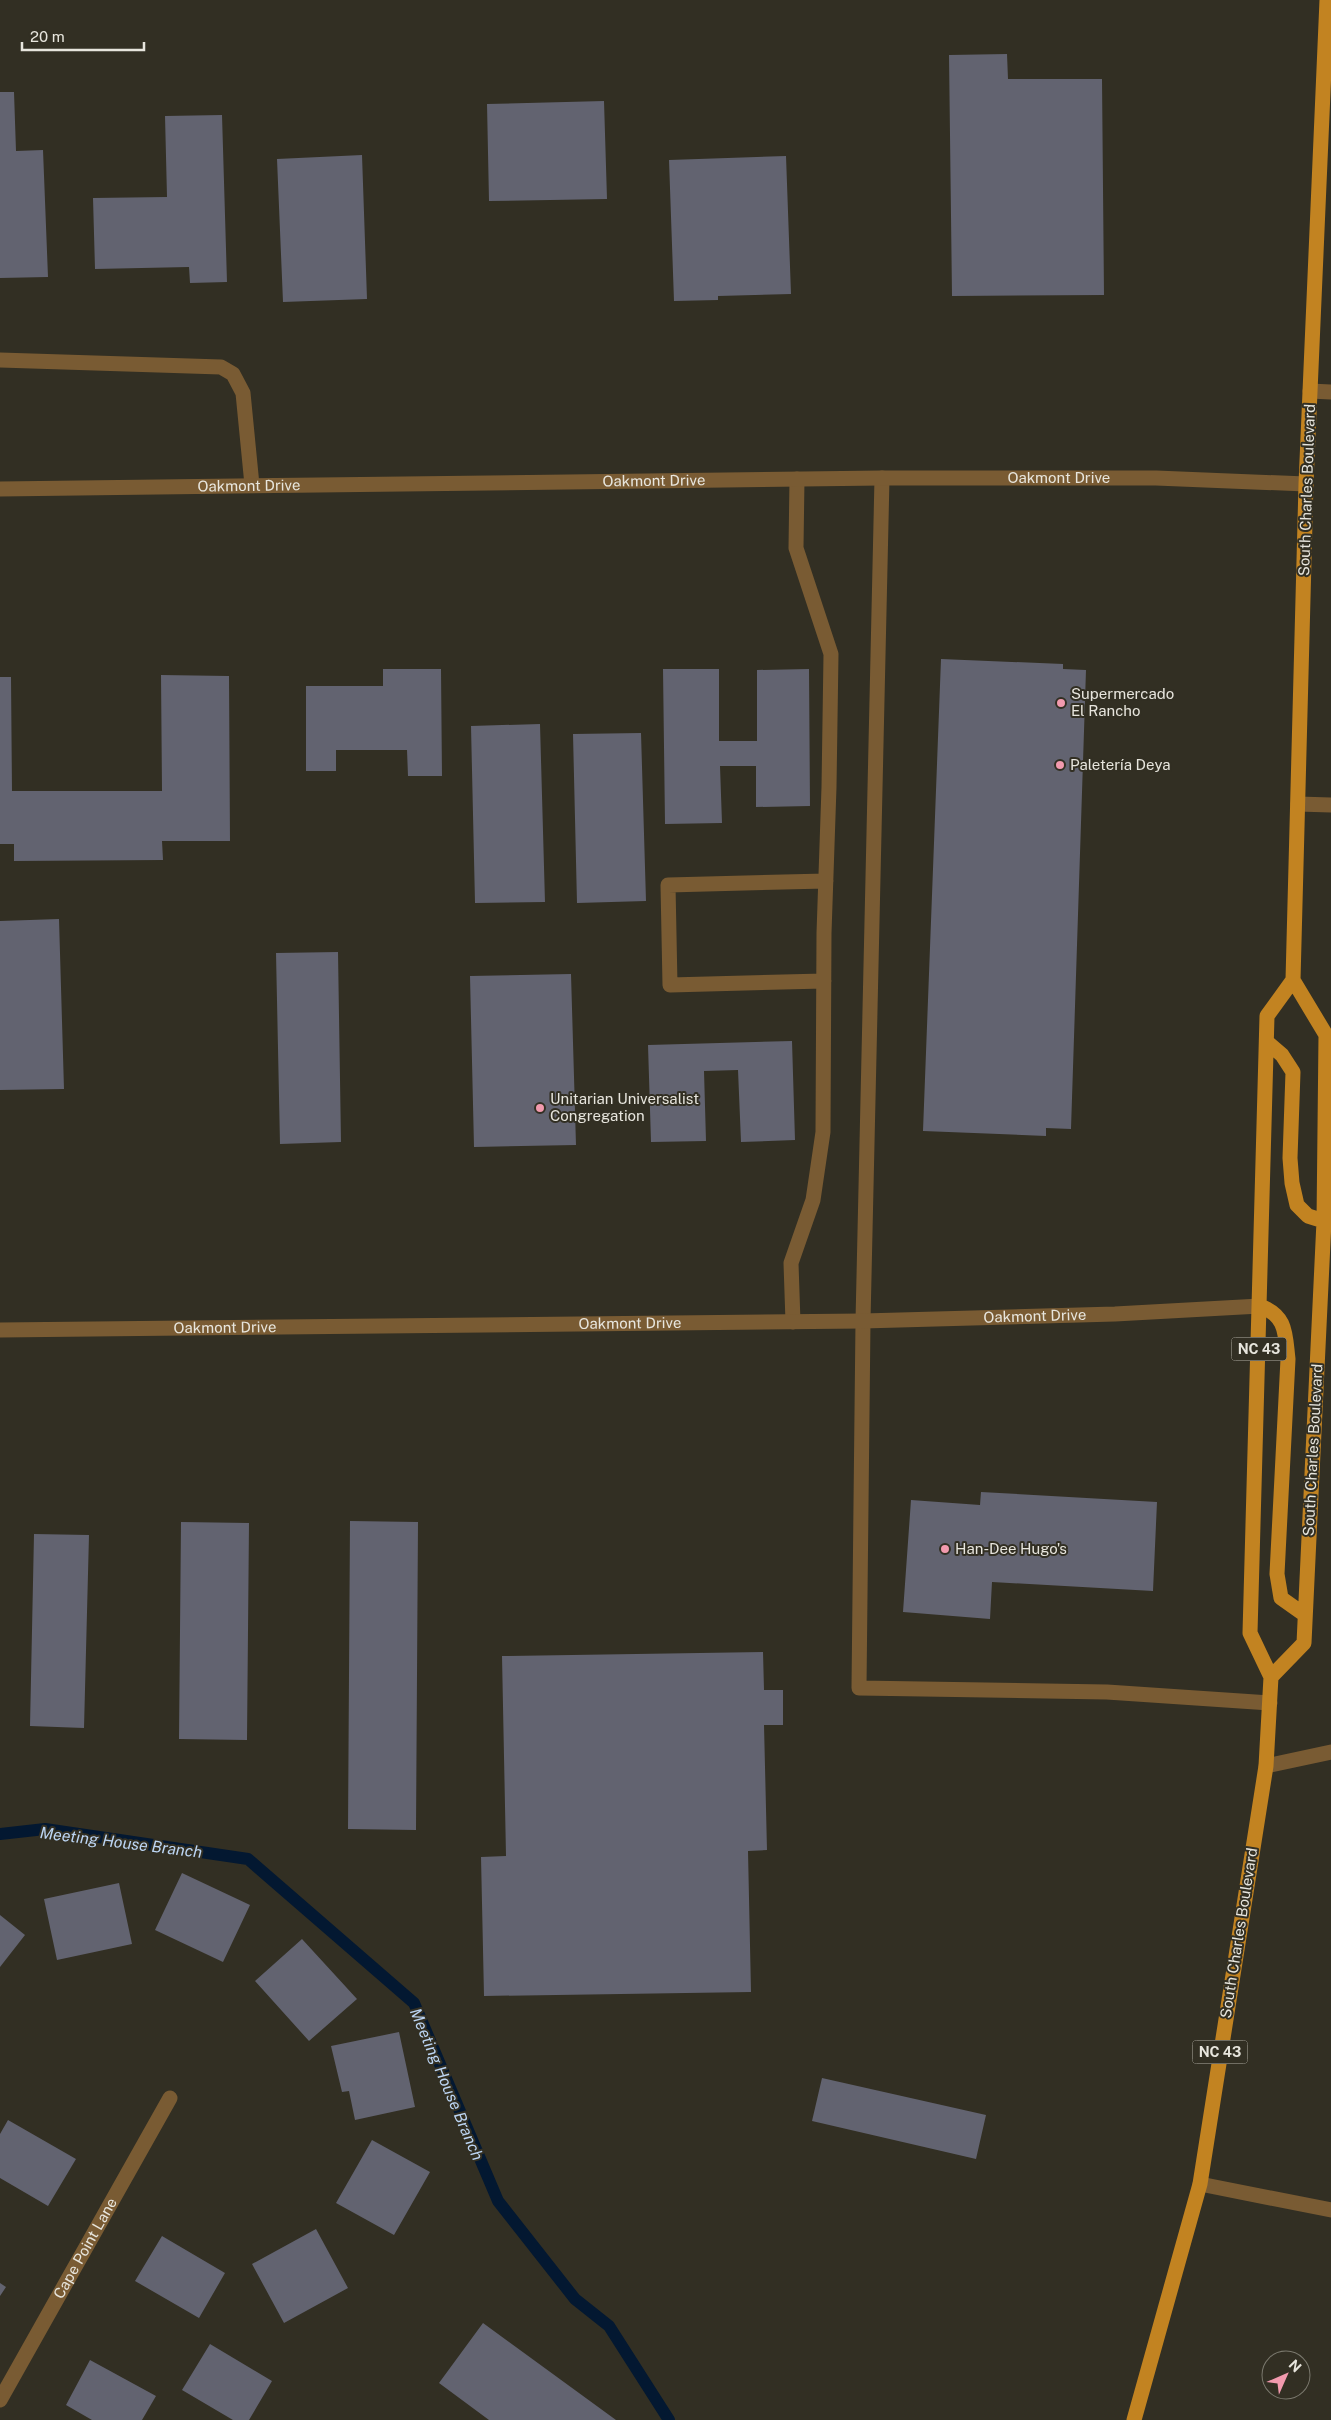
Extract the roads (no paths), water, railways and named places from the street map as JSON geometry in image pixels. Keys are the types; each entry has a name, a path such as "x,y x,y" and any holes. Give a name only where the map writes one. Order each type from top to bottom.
{"main road":[{"name":"South Charles Boulevard","path":"1134,2420 1200,2184 1266,1766 1272,1677 1304,1643 1327,1222 1326,1035 1293,980 1306,484 1328,69 1327,0"},
{"name":"NC 43","path":"1272,1677 1250,1633 1268,1043 1267,1016 1293,980"},
{"path":"1268,1043 1282,1055 1293,1072 1290,1158 1292,1184 1297,1204 1308,1216 1327,1222"},
{"path":"1260,1306 1271,1310 1280,1318 1285,1334 1288,1358 1277,1574 1281,1598 1305,1615"}],"street":[{"path":"0,360 221,367 233,374 243,393 252,486"},
{"path":"1310,391 1331,392"},
{"path":"882,478 864,1321 859,1688 1106,1692 1270,1703"},
{"name":"Oakmont Drive","path":"0,489 882,478 1156,478 1306,484"},
{"path":"793,1322 791,1263 813,1200 823,1132 824,981 831,654 796,548 798,479"},
{"path":"1298,804 1331,805"},
{"path":"824,981 670,985 668,885 826,881"},
{"name":"Oakmont Drive","path":"0,1330 864,1321 1115,1314 1260,1306"},
{"path":"1266,1766 1331,1752"},
{"name":"Cape Point Lane","path":"0,2400 170,2098"},
{"path":"1200,2184 1331,2210"}],"waterway":[{"name":"Meeting House Branch","path":"0,1834 45,1829 248,1859 414,2003 498,2201 575,2299 609,2326 669,2420"}],"place":[{"name":"Supermercado El Rancho","path":"1061,703"},
{"name":"Paletería Deya","path":"1060,765"},
{"name":"Unitarian Universalist Congregation","path":"540,1108"},
{"name":"Han-Dee Hugo's","path":"945,1549"}]}
